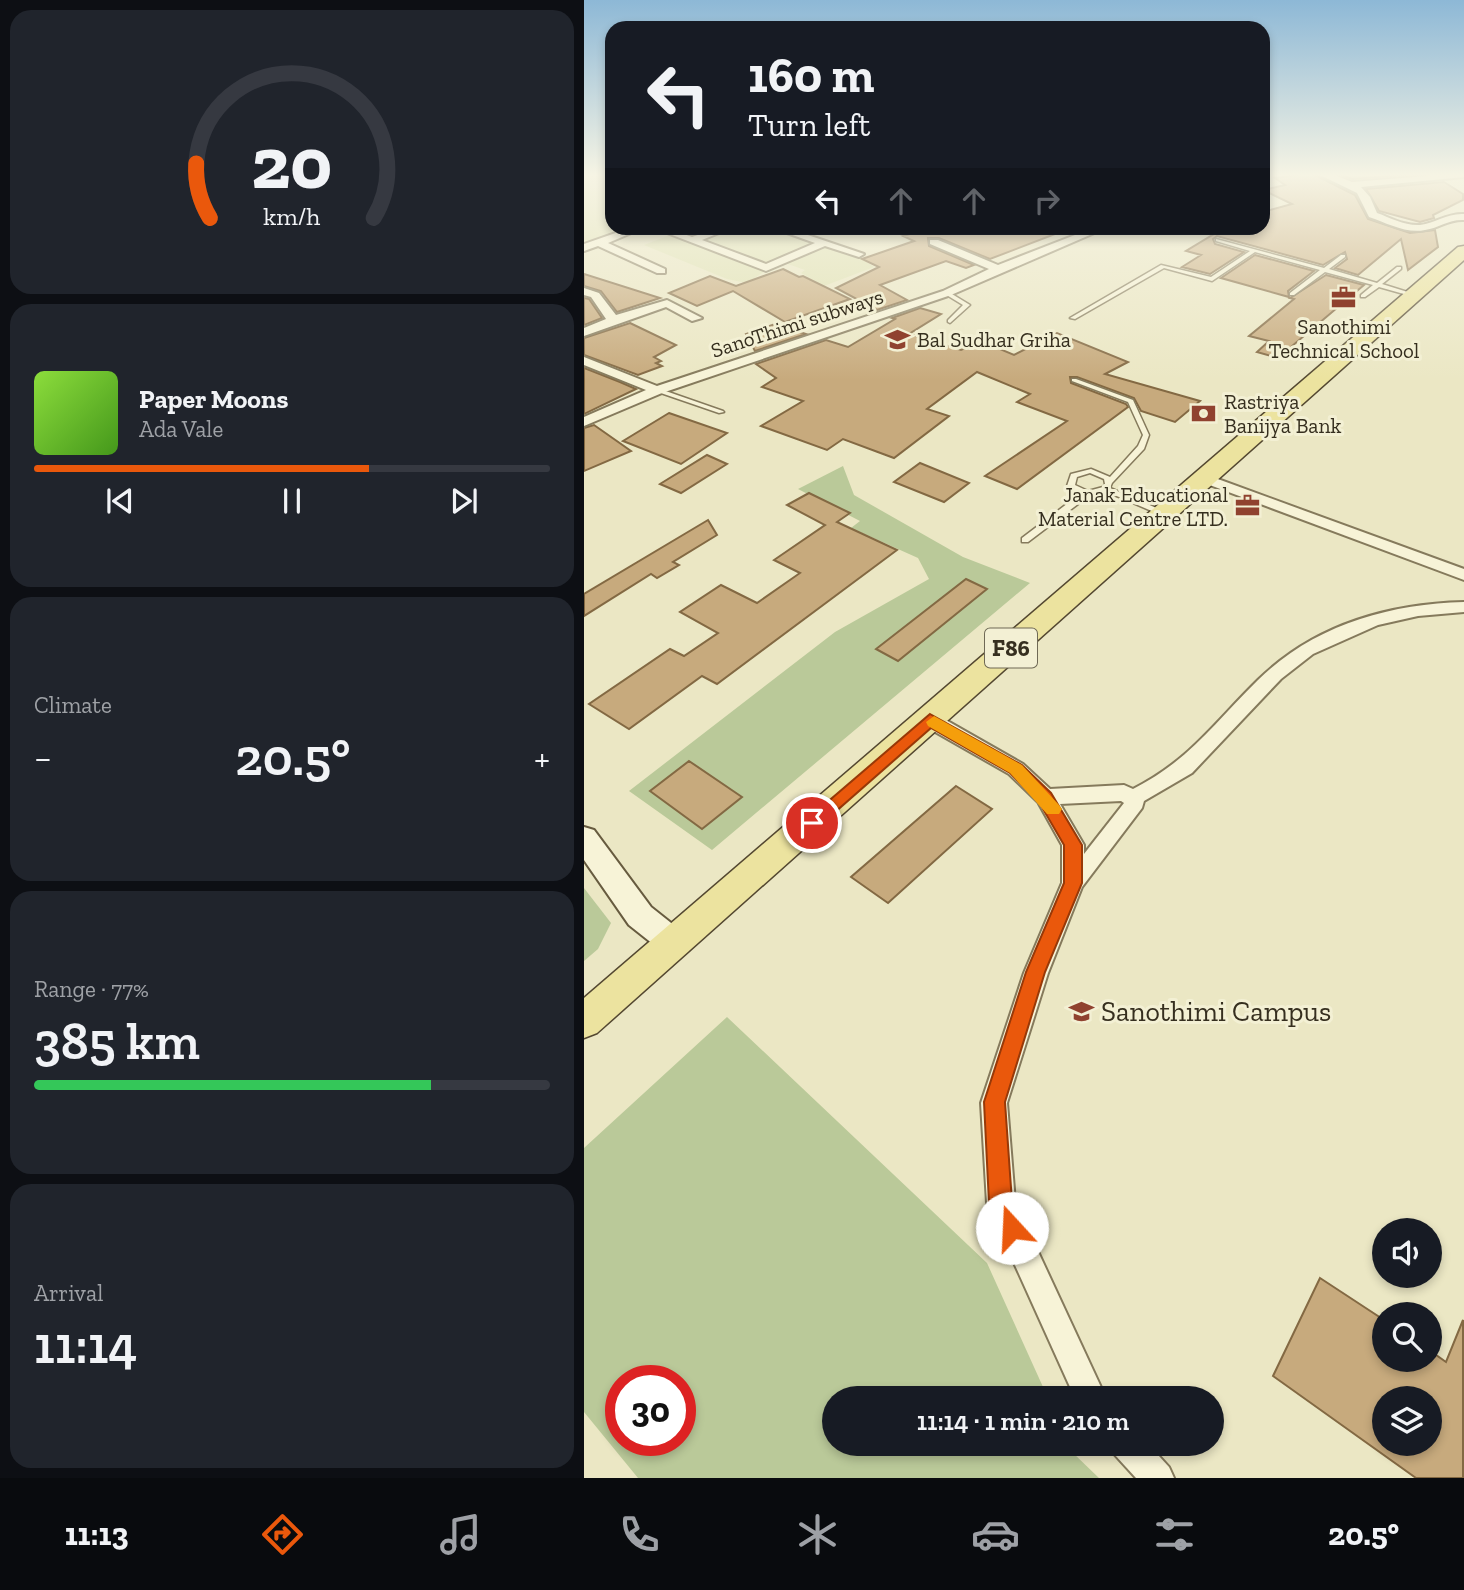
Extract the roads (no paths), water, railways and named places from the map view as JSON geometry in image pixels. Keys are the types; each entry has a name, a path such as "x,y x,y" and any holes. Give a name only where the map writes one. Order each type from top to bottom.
{"main road":[{"name":"F86","path":"584,1021 930,720 1436,272 1463,252"},
{"path":"1436,272 1464,279"},
{"path":"584,838 640,916 674,943"}],"street":[{"path":"584,248 597,242 661,271"},
{"path":"698,242 765,268 824,243"},
{"path":"821,242 859,254"},
{"path":"934,242 999,269"},
{"name":"SanoThimi subways","path":"584,422 657,390 947,293 1065,242"},
{"path":"584,291 595,295 613,320"},
{"path":"584,332 667,303 696,318"},
{"path":"584,362 657,390"},
{"path":"1204,478 1464,575"},
{"path":"1132,798 1190,764 1254,695 1289,662 1328,640 1386,617 1433,607 1464,607"},
{"path":"930,720 1016,769 1045,797 1073,845 1073,883"},
{"path":"1045,797 1124,793 1135,803 1073,883 1036,972 994,1102 1000,1203 1085,1386"},
{"path":"1137,1456 1158,1478"}],"lane":[{"path":"1225,242 1411,294"},
{"path":"1073,318 1163,266 1212,279 1254,250"},
{"path":"1292,294 1343,256"},
{"path":"1363,296 1399,268"},
{"path":"947,293 967,304 950,321"},
{"path":"1025,540 1079,499 1108,485 1141,447 1146,435 1131,401 1074,380"},
{"path":"657,390 721,412"},
{"path":"1094,493 1075,489 1071,479 1079,473 1091,471 1104,475 1108,485 1165,513"}],"place":[{"name":"Sanothimi Technical School","path":"1344,297"},
{"name":"Bal Sudhar Griha","path":"897,339"},
{"name":"Rastriya Banijya Bank","path":"1204,413"},
{"name":"Janak Educational Material Centre LTD.","path":"1248,506"},
{"name":"Sanothimi Campus","path":"1081,1011"}]}
